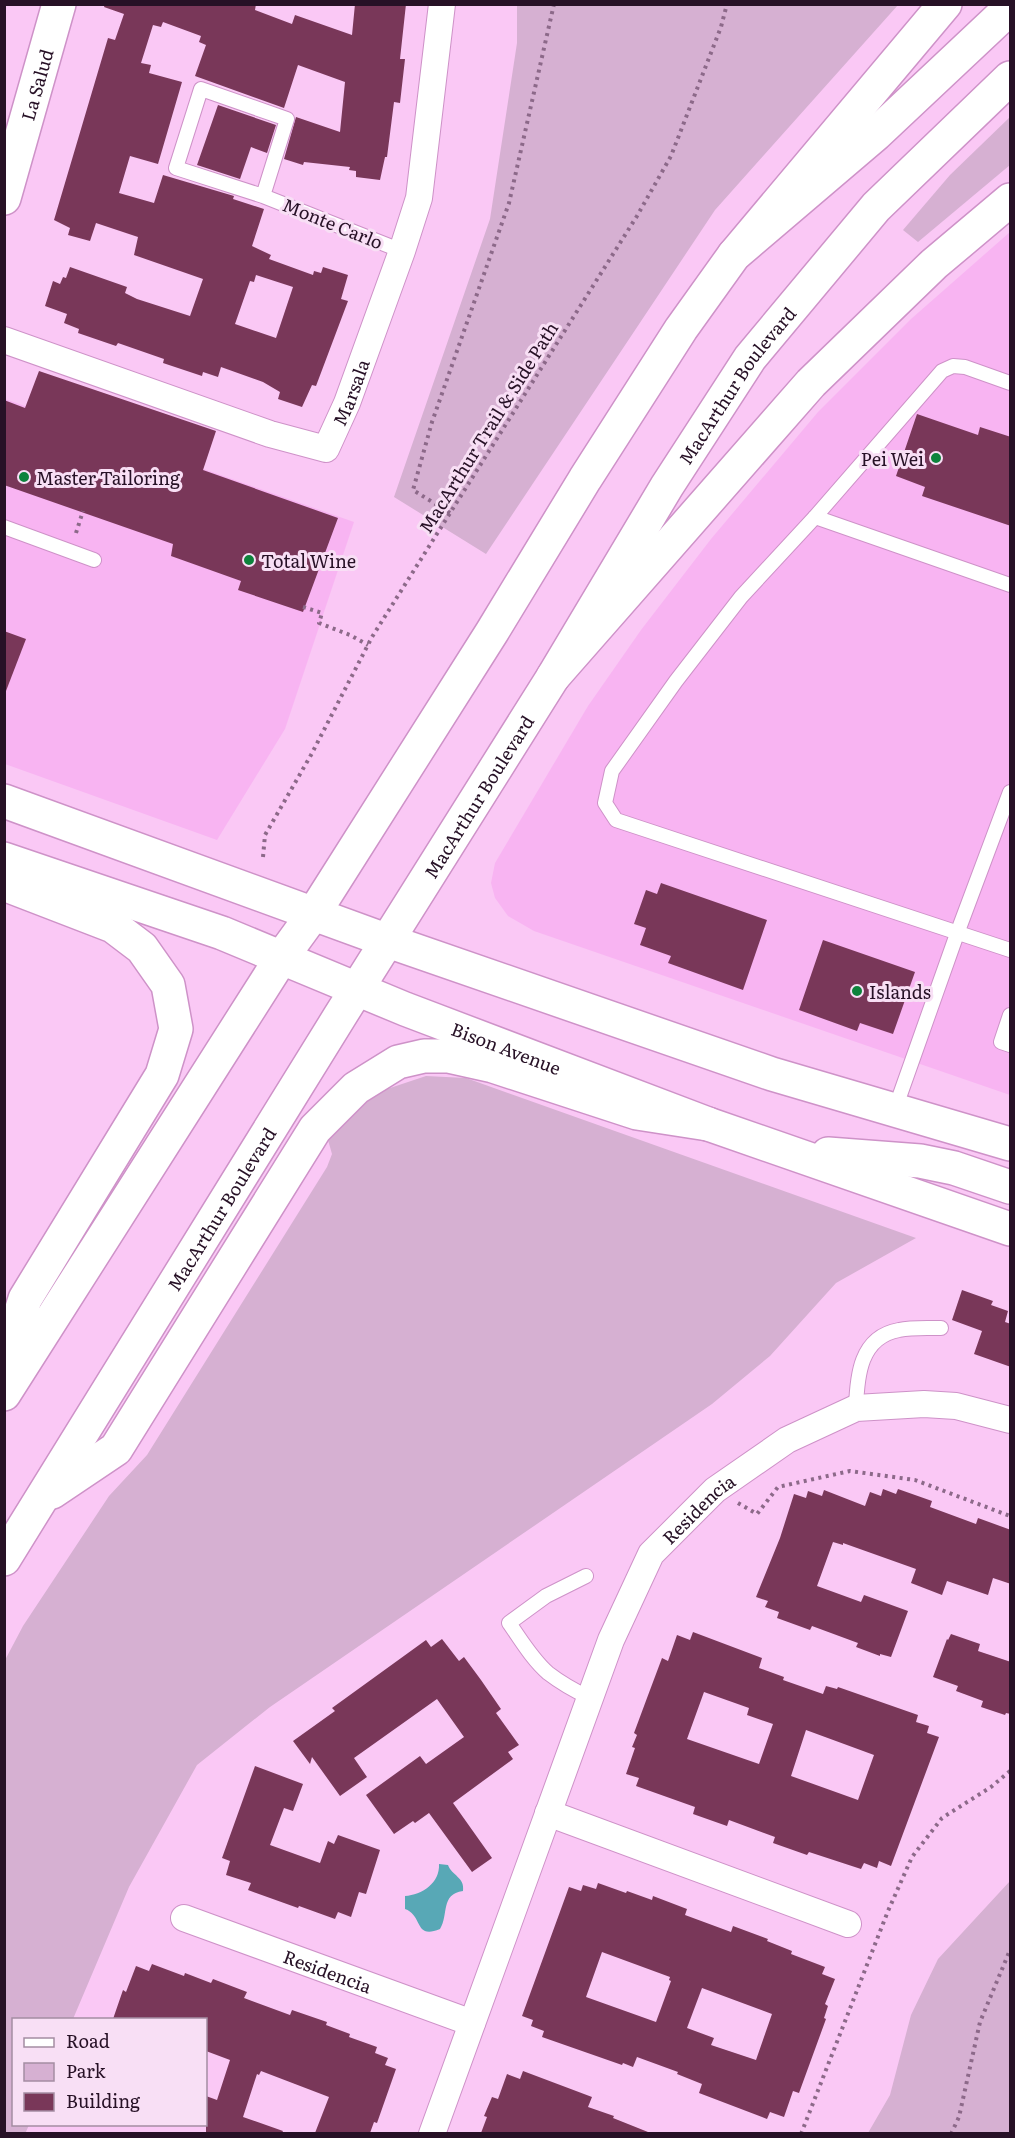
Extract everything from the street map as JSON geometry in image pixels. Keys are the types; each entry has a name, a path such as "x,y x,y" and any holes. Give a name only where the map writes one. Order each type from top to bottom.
{"main road":[{"name":"La Salud","path":"4,198 59,4"},
{"path":"4,1394 282,957 314,913 681,329 734,255 945,4"},
{"path":"734,255 876,134 1011,8"},
{"name":"MacArthur Boulevard","path":"4,1559 356,989 553,677 667,486 750,358 876,207 1011,78"},
{"path":"553,677 811,383 934,264 1011,200"},
{"path":"4,801 388,941 772,1074 1011,1144"},
{"name":"Bison Avenue","path":"4,859 222,933 356,989 708,1124 1011,1229"},
{"path":"4,884 113,926 142,948 168,985 176,1029 162,1075 25,1299 4,1364"},
{"path":"43,1498 116,1449 315,1129 356,1088 398,1062 424,1056 448,1056 493,1066 637,1113 708,1124"},
{"path":"790,1153 920,1161 954,1168 1011,1187"}],"street":[{"name":"Marsala","path":"4,340 270,434 326,449 347,403 419,198 442,4"},
{"name":"Residencia","path":"432,2133 611,1640 651,1554 715,1490 787,1440 856,1408 924,1404 956,1406 1011,1420"},
{"path":"548,1813 848,1924"},
{"name":"Residencia","path":"184,1918 472,2023"}],"lane":[{"name":"Monte Carlo","path":"263,196 287,119 201,89 176,168 263,196 402,251"},
{"path":"1011,383 965,367 953,366 942,371 815,517 741,597 676,681 612,771 605,803 616,820 1011,950"},
{"path":"815,517 1011,585"},
{"path":"4,527 94,560"},
{"path":"895,1109 957,932 1011,792"},
{"path":"1011,1015 1001,1042 1011,1045"},
{"path":"856,1408 857,1377 864,1354 879,1338 898,1330 941,1328"},
{"path":"586,1576 546,1596 509,1623 547,1672 590,1698"}],"path":[{"path":"450,513 413,490 432,422 509,204 554,4"},
{"name":"MacArthur Trail & Side Path","path":"262,858 265,835 311,755 368,645 637,216 671,156 721,27 727,4"},
{"path":"75,536 83,512"},
{"path":"303,608 322,613 319,623 368,645"},
{"path":"757,1514 778,1488 850,1471 915,1480 1011,1516"},
{"path":"801,2133 888,1911 912,1857 942,1818 991,1787 1011,1771"},
{"path":"951,2133 959,2117 980,2022 1011,1950"}],"shaded area":[{"path":"1010,232 1010,1095 534,931 508,916 495,898 491,883 495,863 588,706 641,630 711,539 818,412 911,319"},
{"path":"5,399 354,522 285,729 217,840 5,764"},
{"path":"439,1864 448,1865 462,1883 463,1891 451,1896 440,1929 432,1932 422,1929 411,1912 405,1909 405,1896 429,1887 439,1871"}],"green space":[{"path":"517,5 898,5 715,210 486,554 394,497 490,219 517,43"},
{"path":"1010,117 1010,165 918,242 903,230 950,175"},
{"path":"426,1076 466,1078 916,1238 836,1283 770,1356 712,1404 270,1707 197,1765 129,1887 73,2018 12,2018 12,2126 29,2126 25,2134 4,2133 4,1662 23,1626 109,1496 147,1455 327,1167 332,1154 328,1140 348,1114 375,1093"},
{"path":"1010,1881 1010,2133 868,2133 890,2095 911,2015 938,1959"}],"building":[{"path":"105,4 256,4 255,10 292,24 295,15 352,35 355,4 406,4 400,59 405,59 400,103 394,102 387,157 385,157 380,180 356,177 356,171 349,170 350,167 304,162 303,165 284,159 296,117 340,132 345,82 298,65 284,108 195,76 206,45 199,42 201,36 163,22 161,27 153,25 141,63 151,65 149,73 182,82 158,164 130,156 119,193 154,203 163,175 234,196 233,199 264,209 252,246 271,255 269,259 313,275 314,271 321,273 323,267 348,275 341,299 348,301 316,386 312,385 302,407 278,399 280,392 263,382 221,367 218,377 203,372 202,376 163,363 164,359 118,343 116,346 78,333 79,329 64,323 67,314 45,306 53,281 60,284 63,277 66,278 70,267 127,287 125,293 137,299 190,316 203,279 134,255 138,237 96,223 90,241 68,235 70,228 54,220 108,38 115,40 124,14 104,7","holes":["256,275 293,287 276,338 235,324 250,281 254,282"]},
{"path":"218,105 276,125 267,153 251,147 240,179 197,165"},
{"path":"39,371 216,431 203,470 338,518 303,612 238,590 241,581 171,556 173,544 4,485 4,400 25,408"},
{"path":"917,414 978,435 980,427 1011,437 1011,526 922,496 925,487 896,476"},
{"path":"4,631 26,639 6,691 4,691"},
{"path":"661,883 767,920 743,990 668,963 671,956 640,945 646,928 634,924 646,890 657,894"},
{"name":"Islands","path":"823,940 915,972 893,1034 860,1023 857,1031 799,1010"},
{"path":"962,1290 993,1301 991,1305 1008,1311 1005,1322 1011,1324 1011,1367 974,1354 982,1331 952,1320"},
{"path":"883,1489 896,1494 898,1489 932,1501 930,1507 976,1524 978,1518 1011,1530 1011,1584 993,1578 988,1595 947,1581 942,1595 911,1583 916,1569 843,1543 843,1545 833,1542 817,1586 861,1602 864,1595 908,1611 891,1657 880,1654 880,1656 856,1647 858,1643 812,1626 810,1630 777,1618 779,1612 765,1607 768,1601 756,1597 780,1538 794,1494 806,1498 808,1491 822,1496 824,1490 865,1506 870,1492 881,1496"},
{"path":"693,1632 762,1658 759,1668 784,1677 783,1680 823,1694 826,1686 837,1689 838,1687 918,1715 916,1722 929,1726 927,1733 939,1737 891,1866 879,1861 877,1868 864,1863 861,1869 809,1852 807,1855 773,1843 775,1837 729,1820 727,1826 693,1814 695,1807 636,1786 639,1778 626,1774 635,1748 632,1747 637,1735 634,1733 662,1658 668,1661 677,1635 690,1640","holes":["704,1692 749,1708 747,1715 773,1724 759,1764 687,1739","806,1730 874,1755 858,1800 791,1776"]},
{"path":"951,1634 980,1644 978,1651 1011,1662 1011,1714 1006,1713 1005,1715 981,1707 983,1701 956,1691 958,1686 933,1677"},
{"path":"442,1639 459,1661 464,1657 481,1680 501,1709 496,1713 519,1745 508,1752 513,1759 453,1803 492,1858 472,1872 429,1813 394,1834 366,1795 420,1756 426,1764 464,1737 437,1699 354,1758 367,1777 340,1796 312,1757 310,1764 293,1741 335,1711 332,1708 426,1640 431,1647"},
{"path":"255,1766 303,1784 293,1811 284,1808 270,1845 320,1863 328,1841 334,1844 338,1835 380,1850 366,1894 359,1892 351,1917 338,1912 335,1919 299,1906 298,1908 248,1890 251,1883 226,1875 230,1861 222,1858"},
{"path":"598,1883 652,1900 653,1896 687,1909 685,1915 731,1932 733,1926 768,1939 767,1941 792,1951 791,1954 825,1967 822,1974 835,1979 825,2004 828,2006 824,2018 826,2019 799,2093 793,2091 784,2117 770,2112 767,2119 699,2093 702,2084 677,2074 678,2072 637,2057 633,2067 623,2063 622,2065 542,2037 544,2031 531,2026 533,2020 522,2016 569,1887 581,1891 583,1885 596,1889","holes":["602,1952 670,1977 671,1981 656,2022 586,1997","702,1988 772,2014 756,2060 711,2045 714,2038 687,2028"]},
{"path":"152,1964 211,1983 213,1979 247,1992 244,1998 290,2015 292,2010 327,2022 326,2025 350,2034 349,2037 377,2047 375,2053 388,2058 385,2065 396,2069 377,2123 374,2122 370,2133 315,2133 329,2097 261,2071 259,2075 257,2074 243,2117 283,2131 282,2133 206,2133 207,2096 217,2100 230,2060 207,2051 207,2018 113,2018 123,1990 126,1992 136,1966 149,1971"},
{"path":"523,2071 592,2097 588,2107 614,2116 613,2118 648,2133 481,2133 487,2117 484,2116 492,2097 498,2099 507,2074 520,2079"}],"place":[{"name":"Pei Wei","path":"936,458"},
{"name":"Master Tailoring","path":"24,477"},
{"name":"Total Wine","path":"249,560"},
{"name":"Islands","path":"857,991"}]}
